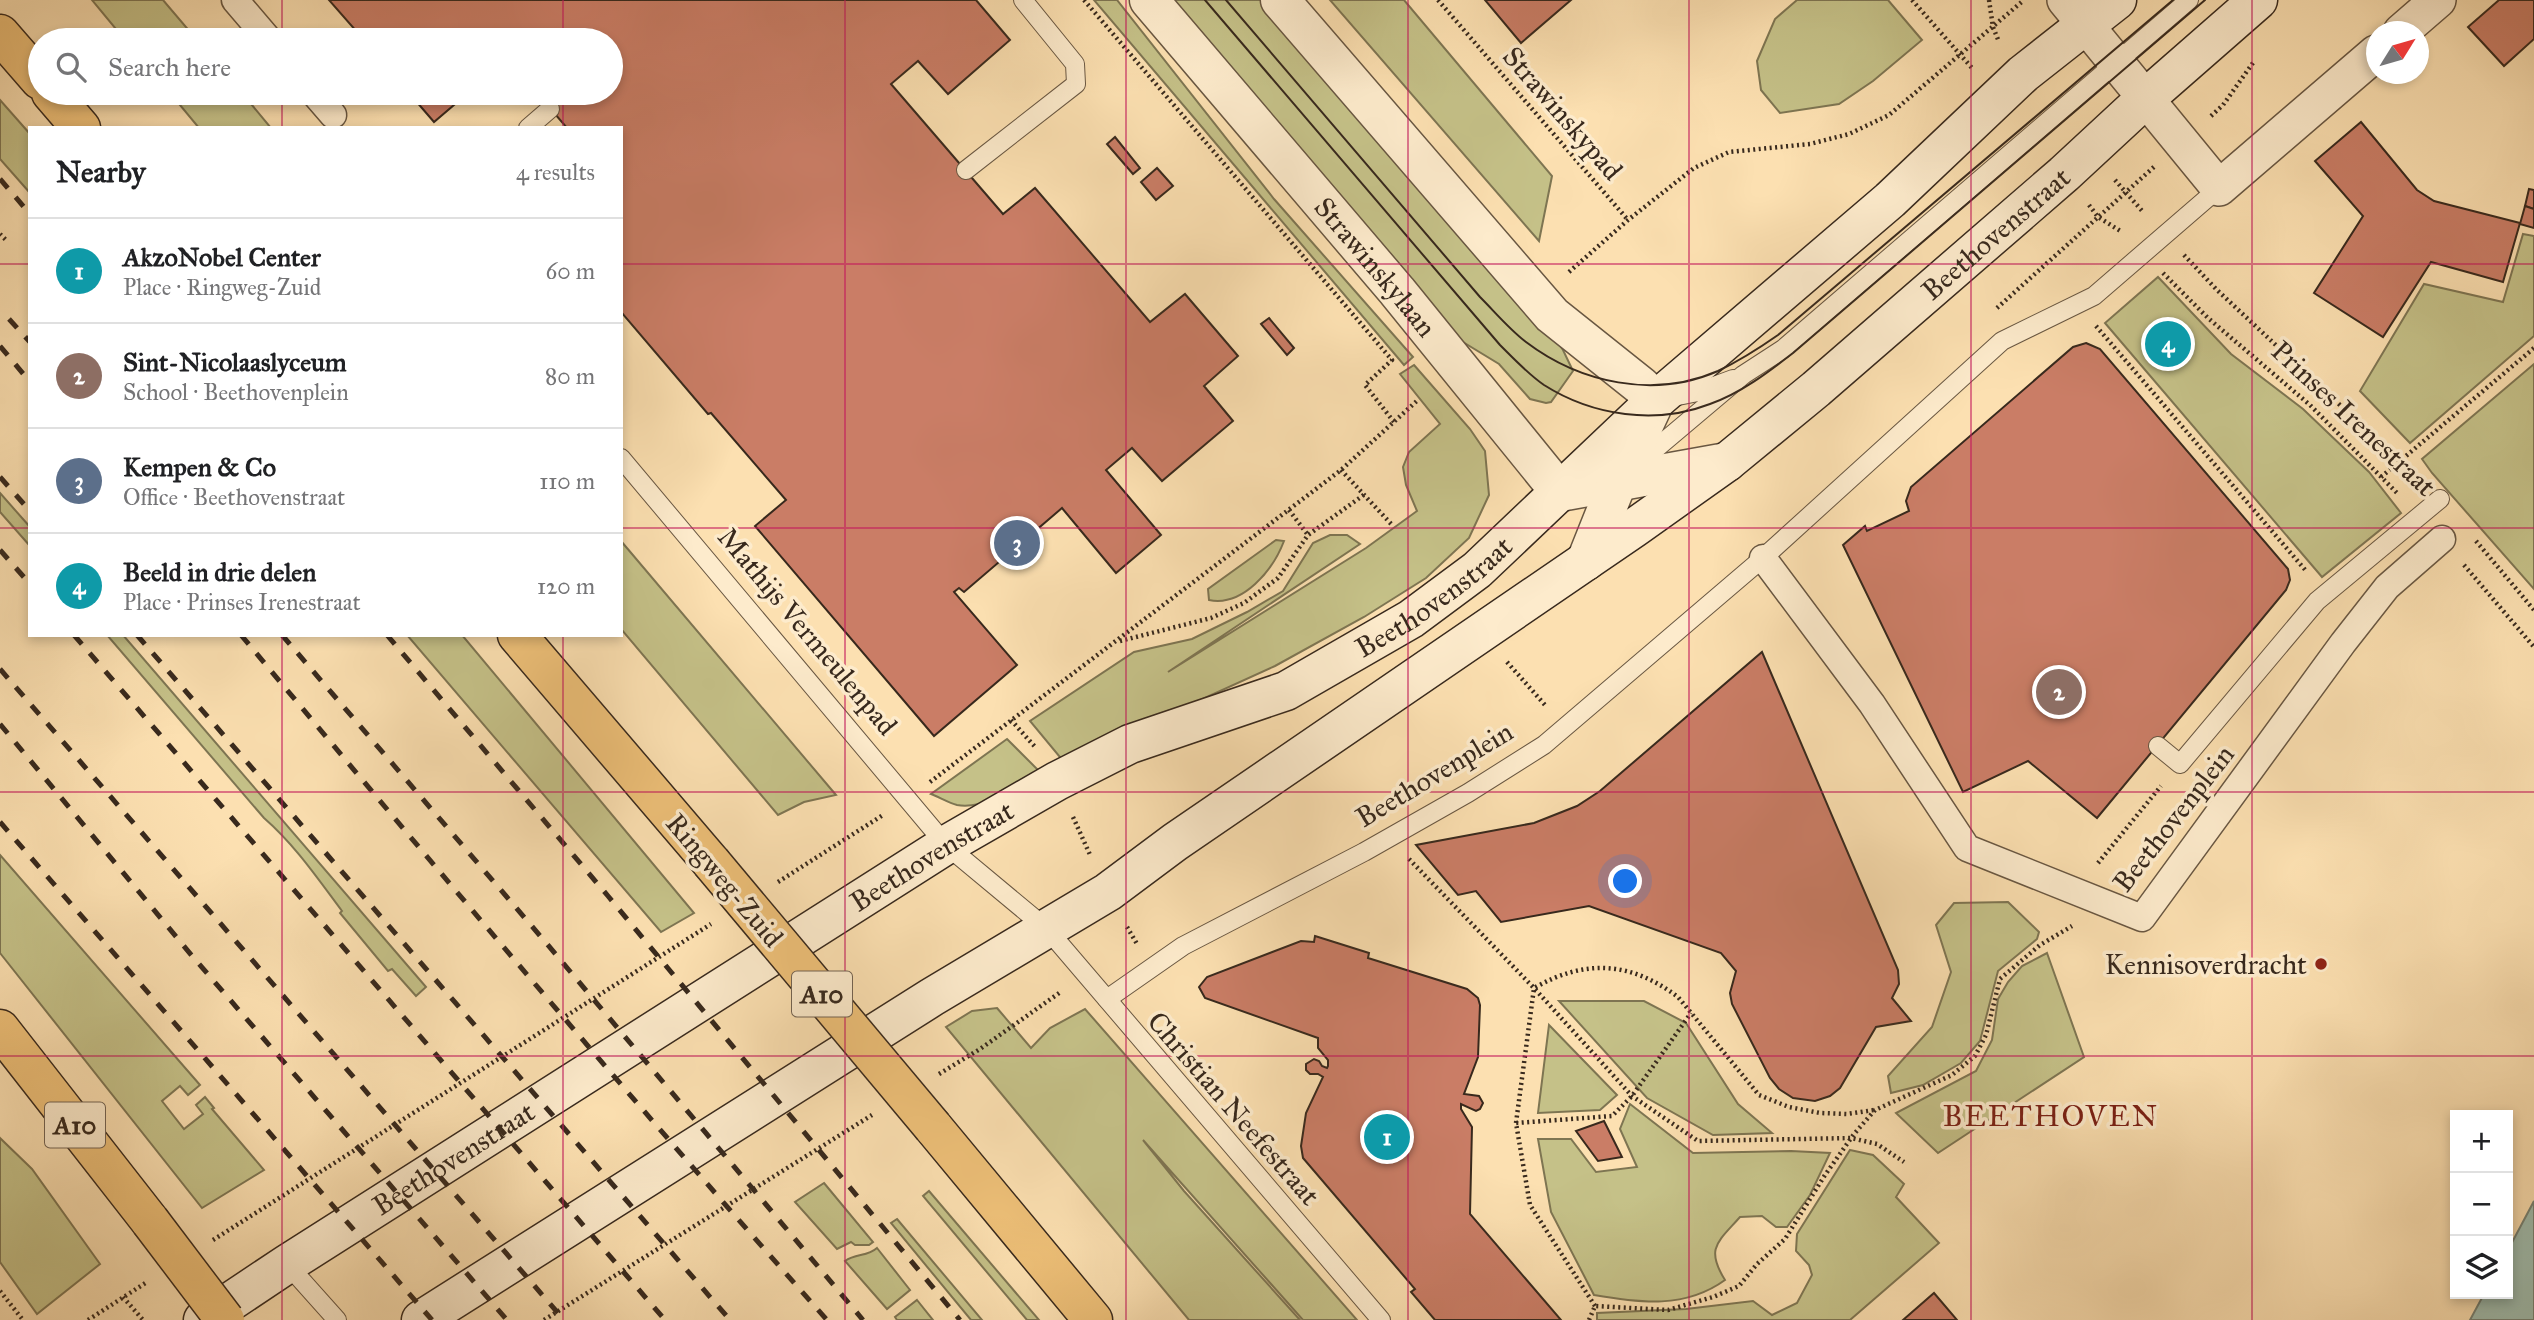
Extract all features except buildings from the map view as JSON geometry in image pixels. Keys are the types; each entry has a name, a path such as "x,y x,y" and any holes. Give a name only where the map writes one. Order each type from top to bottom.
{"highway":[{"path":"0,34 28,66"},
{"path":"61,105 79,126"},
{"name":"Ringweg-Zuid","path":"519,637 711,862 1093,1320"},
{"name":"A10","path":"0,1029 225,1320"}],"main road":[{"name":"Strawinskylaan","path":"1149,0 1417,316 1560,492"},
{"path":"1280,0 1552,315 1641,386 1655,401 1618,481 1586,561"},
{"name":"Beethovenstraat","path":"203,1320 286,1264 946,845 1057,781 1130,744 1286,691 1410,619 1477,570 1655,401 1890,200 2022,74 2075,12 2117,0"},
{"name":"Beethovenstraat","path":"421,1320 932,997 1108,892 1186,834 1586,561 1727,461 1816,389 2054,183 2258,0"},
{"name":"Beethovenstraat","path":"1618,481 1727,461"},
{"path":"1560,492 1618,481"}],"street":[{"path":"235,0 259,28"},
{"path":"2414,21 2438,0"},
{"path":"2075,12 2219,188 2366,61"},
{"path":"324,105 338,121"},
{"name":"Beethovenplein","path":"1763,558 1872,704 1967,848 2142,918 2343,643 2388,587 2442,539"}],"lane":[{"path":"966,170 1076,84 1076,64 1023,0"},
{"name":"Beethovenstraat","path":"1618,481 1743,375 1783,349 2189,0"},
{"path":"530,126 550,108"},
{"path":"2165,235 2219,188"},
{"name":"Beethovenplein","path":"1107,999 1183,946 1389,838 1544,745 1763,558 2002,341 2094,296 2165,235"},
{"name":"Beethovenstraat","path":"1655,401 1698,392 1743,375"},
{"name":"Mathijs Vermeulenpad","path":"623,460 946,845 1047,929"},
{"path":"2158,746 2179,764 2317,601 2440,499"},
{"name":"Christian Neefestraat","path":"1047,929 1381,1320"},
{"path":"286,1264 337,1320"}],"path":[{"path":"1084,0 1392,360 1365,385 1394,422"},
{"name":"Strawinskypad","path":"1438,0 1628,220"},
{"path":"1912,0 1960,56"},
{"path":"1566,275 1628,220 1694,168 1730,152 1810,144 1849,134 1889,115 2024,0"},
{"path":"2182,142 2223,105 2263,49"},
{"path":"2125,192 2098,216 2123,233 2208,318 2310,405 2420,516"},
{"path":"0,234 7,241"},
{"name":"Prinses Irenestraat","path":"2165,235 2217,290 2440,499 2534,610"},
{"path":"2078,304 2326,594"},
{"path":"2381,477 2534,348"},
{"path":"1393,526 1341,470 1419,399"},
{"path":"1115,642 1210,618 1244,603 1278,578 1308,535 1365,494"},
{"path":"1289,510 1308,535"},
{"path":"2442,539 2534,647"},
{"path":"1507,661 1547,708"},
{"path":"1011,720 1040,753"},
{"path":"2074,891 2161,788"},
{"path":"1389,838 1534,988 1632,1096 1698,1141 1851,1138 1877,1144 1903,1162"},
{"path":"1534,988 1553,977 1576,969 1621,969 1643,976 1661,985 1692,1012 1759,1095 1789,1107 1820,1113 1847,1114 1875,1110 1952,1076 1975,1056 1986,1035 2000,979 2040,945 2109,906"},
{"path":"1534,988 1516,1123 1530,1205 1595,1306"},
{"path":"1516,1123 1612,1116 1632,1096 1692,1012"},
{"path":"933,1077 980,1049"},
{"path":"1595,1306 1668,1310 1740,1286 1757,1264 1785,1240 1851,1138 1875,1110"},
{"path":"544,1320 875,1114"},
{"path":"0,1291 23,1320"},
{"path":"123,1297 143,1320"},
{"path":"1589,1320 1595,1306"}],"shaded area":[{"path":"92,0 163,0 187,28 115,28"},
{"path":"1094,0 1117,0 1274,199 1413,357 1404,365"},
{"path":"1167,0 1265,0 1546,324 1573,371 1551,402 1530,399 1499,364 1458,339"},
{"path":"1330,0 1404,0 1552,176 1539,241"},
{"path":"1797,0 1888,0 1922,40 1873,81 1839,104 1780,113 1761,90 1757,61 1775,19"},
{"path":"0,100 28,132 28,191 0,159"},
{"path":"180,105 252,105 269,126 197,126"},
{"path":"2523,234 2534,236 2534,336 2410,443 2360,391 2424,284 2503,302"},
{"path":"2158,277 2231,354 2303,409 2369,472 2401,513 2322,577 2105,323"},
{"path":"2534,364 2534,589 2422,459"},
{"path":"1414,365 1470,429 1485,451 1489,495 1469,538 1426,578 1364,617 1275,666 1064,762 1030,721 1134,652 1192,639 1283,591 1313,543 1330,535 1347,535 1360,544 1168,672 1366,548 1417,511 1406,485 1403,467 1409,452 1440,424 1400,374"},
{"path":"0,493 28,525 28,544 0,512"},
{"path":"1276,540 1284,541 1272,563 1255,584 1234,598 1209,600 1208,589"},
{"path":"623,543 836,795 804,802 778,815 623,631"},
{"path":"109,637 125,637 426,987 416,996 392,969 388,971 340,913 342,911 296,851 264,818"},
{"path":"409,637 464,637 694,913 661,932"},
{"path":"1007,739 1041,773 1001,796 979,804 957,805 931,794"},
{"path":"0,855 200,1085 188,1095 180,1086 162,1101 184,1129 203,1114 196,1105 205,1097 264,1170 202,1208 0,953"},
{"path":"2008,902 2039,932 2037,939 1998,971 1980,1041 1961,1063 1923,1085 1891,1093 1888,1076 1932,1027 1951,972 1936,925 1954,903"},
{"path":"2047,953 2084,1057 1938,1153 1896,1113 1976,1071 1992,1040 1998,999 2008,982 2022,966"},
{"path":"1559,1001 1644,1001 1686,1023 1738,1104 1772,1133 1713,1135 1647,1098"},
{"path":"997,1008 1031,1048 1050,1028 1085,1009 1357,1320 1303,1320 1143,1140 1184,1191 1300,1320 1189,1320 946,1027 972,1011"},
{"path":"1549,1025 1617,1095 1600,1110 1538,1113"},
{"path":"1630,1104 1693,1153 1830,1153 1810,1195 1787,1227 1776,1227 1762,1216 1740,1217 1720,1239 1715,1253 1725,1280 1694,1296 1678,1300 1628,1300 1594,1295 1551,1212 1538,1139 1571,1139 1596,1172 1637,1167 1620,1129"},
{"path":"0,1138 32,1169 100,1264 37,1314 0,1262"},
{"path":"1850,1150 1873,1155 1904,1184 1896,1197 1939,1243 1850,1320 1597,1320 1597,1313 1686,1309 1753,1301 1772,1315 1797,1303 1812,1275 1809,1265 1796,1251 1797,1234"},
{"path":"824,1183 873,1242 869,1245 855,1245 851,1242 837,1249 795,1202"},
{"path":"929,1191 1039,1320 1027,1320 923,1196"},
{"path":"2534,1201 2534,1320 2470,1320 2481,1299 2513,1299 2513,1241"},
{"path":"897,1219 982,1320 971,1320 891,1223"},
{"path":"877,1248 910,1290 887,1309 845,1261"},
{"path":"917,1300 933,1320 897,1320 895,1317"}],"tram line":[{"path":"1205,0 1500,345 1521,366 1544,385 1583,404 1625,414 1647,415 1668,414 1710,404 1743,388 1773,368 2205,0"},
{"path":"1226,0 1480,297 1514,332 1547,356 1570,368 1594,377 1643,385 1669,384 1718,371 1778,335 2173,0"}],"railway":[{"path":"0,179 28,212"},
{"path":"9,319 28,340"},
{"path":"0,346 28,380"},
{"path":"0,477 28,509"},
{"path":"0,550 28,582"},
{"path":"76,637 665,1320"},
{"path":"139,637 730,1320"},
{"path":"243,637 531,980 827,1320"},
{"path":"284,637 542,938 863,1320"},
{"path":"389,637 960,1320"},
{"path":"0,669 564,1320"},
{"path":"0,724 193,957 507,1320"},
{"path":"0,822 432,1320"}],"place":[{"name":"Beeld in drie delen","path":"2168,344"},
{"name":"Kempen & Co","path":"1017,543"},
{"name":"Sint-Nicolaaslyceum","path":"2059,692"},
{"name":"Kennisoverdracht","path":"2321,964"},
{"name":"AkzoNobel Center","path":"1387,1137"}],"district":[{"name":"BEETHOVEN","path":"2051,1116"}]}
